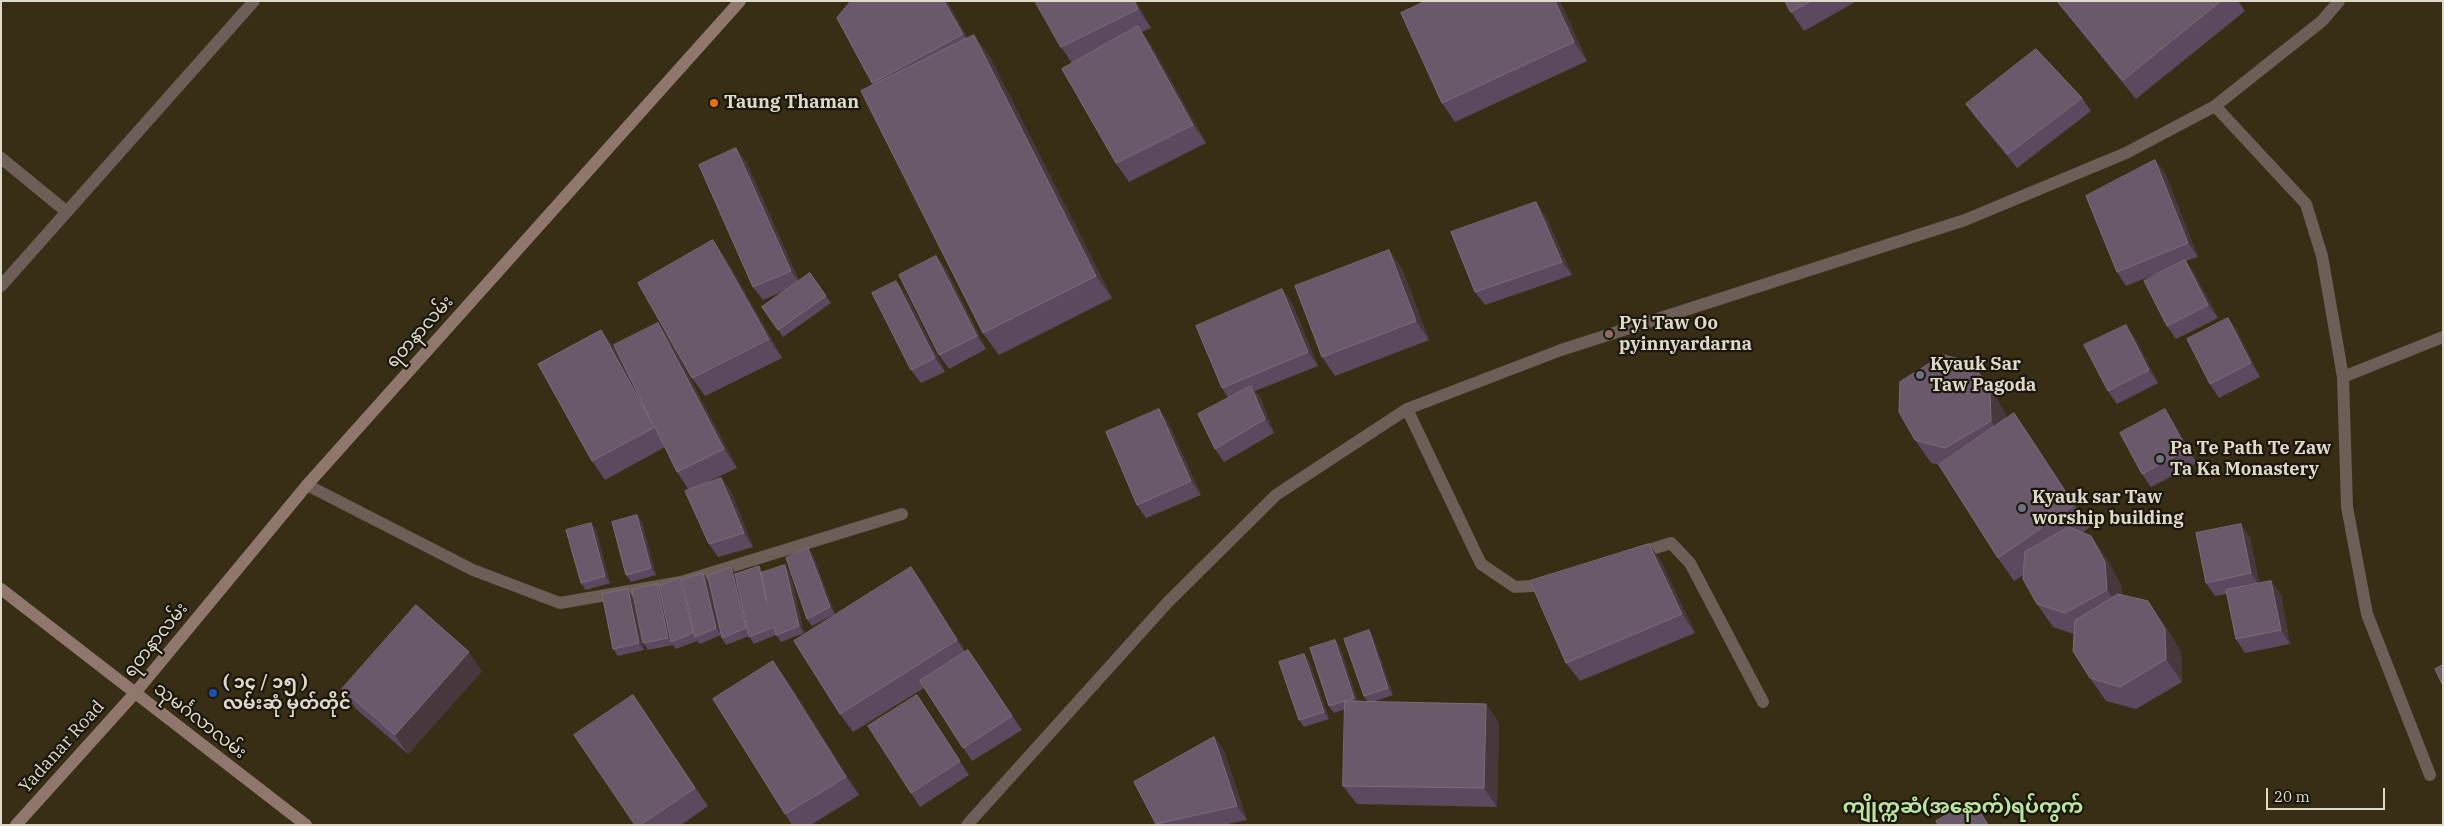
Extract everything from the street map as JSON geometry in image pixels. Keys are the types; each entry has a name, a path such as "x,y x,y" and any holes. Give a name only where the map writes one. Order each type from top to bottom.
{"main road":[{"name":"ရတနာလမ်း","path":"135,693 307,485 740,1"},
{"name":"သုမင်္ဂလာလမ်း","path":"1,589 306,825"},
{"name":"Yadanar Road","path":"16,825 135,693"}],"street":[{"path":"1,286 254,1"},
{"path":"967,825 1168,602 1276,495 1407,410 1562,350 1965,220 2126,153 2215,106 2322,21 2339,1"},
{"path":"2215,106 2306,204 2322,256 2343,377 2347,507 2367,614 2430,775"},
{"path":"1,158 67,212"},
{"path":"2343,377 2443,337"},
{"path":"1407,410 1481,564 1514,587 1557,584"},
{"path":"307,485 473,570 560,603 681,582 902,514"},
{"path":"1628,557 1671,543 1690,563 1763,702"}],"building":[{"path":"851,1 944,1 963,34 872,83 837,18"},
{"path":"1035,1 1134,1 1138,9 1061,47"},
{"path":"1426,1 1555,1 1574,42 1442,103 1401,13"},
{"path":"1785,1 1811,1 1791,12"},
{"path":"2058,1 2221,1 2123,80"},
{"path":"1138,26 1193,125 1116,163 1062,69"},
{"path":"974,35 1096,276 983,333 861,91"},
{"path":"2036,49 2082,98 2008,154 1966,104"},
{"path":"736,148 791,271 753,287 699,165"},
{"path":"2155,160 2188,243 2117,272 2086,196"},
{"path":"1536,202 1562,262 1475,292 1451,232"},
{"path":"713,240 769,339 692,378 638,283"},
{"path":"1389,250 1416,321 1322,357 1295,286"},
{"path":"936,256 977,336 939,355 899,275"},
{"path":"2185,260 2208,305 2167,326 2144,281"},
{"path":"810,273 826,296 778,330 762,307"},
{"path":"896,281 935,358 911,370 872,293"},
{"path":"1282,289 1308,352 1222,388 1196,326"},
{"path":"2228,318 2251,363 2210,384 2187,339"},
{"path":"658,323 724,449 677,472 655,427 592,461 538,364 601,330 652,423 614,345"},
{"path":"2126,325 2149,370 2108,391 2084,345"},
{"path":"1943,355 1972,362 1990,391 1991,421 1945,448 1915,440 1899,412 1900,382"},
{"path":"1251,386 1265,419 1215,449 1198,414"},
{"path":"1159,409 1191,481 1137,505 1106,432"},
{"path":"2165,409 2187,450 2142,474 2120,433"},
{"name":"Kyauk sar Taw worship building","path":"2014,413 2074,505 1998,558 1939,465"},
{"path":"721,478 744,533 709,544 685,491"},
{"path":"637,515 651,568 626,575 612,522"},
{"path":"591,523 605,576 581,583 566,530"},
{"path":"2241,524 2251,573 2206,583 2196,533"},
{"path":"2069,527 2091,536 2105,562 2107,590 2065,613 2037,604 2023,579 2025,552"},
{"path":"1649,544 1682,614 1566,663 1530,581"},
{"path":"808,548 830,607 807,619 786,558"},
{"path":"785,565 799,626 776,635 774,627 749,637 735,574 759,566 767,603 761,573"},
{"path":"731,567 746,628 722,638 708,576"},
{"path":"911,567 957,640 840,714 794,641"},
{"path":"703,573 716,628 695,637 682,580"},
{"path":"680,578 693,633 671,642 659,586"},
{"path":"2271,581 2281,630 2236,639 2226,590"},
{"path":"657,584 668,638 643,643 632,590"},
{"path":"628,589 639,643 613,649 602,594"},
{"path":"2118,594 2148,601 2165,629 2166,659 2120,687 2090,678 2073,651 2075,621"},
{"path":"416,605 469,652 395,735 342,689"},
{"path":"1369,630 1388,688 1364,696 1344,639"},
{"path":"1335,640 1354,698 1329,706 1310,648"},
{"path":"968,650 1012,716 963,748 920,681"},
{"path":"1304,654 1324,712 1299,720 1279,662"},
{"path":"773,661 846,777 785,814 713,699"},
{"path":"2443,665 2443,686 2435,669"},
{"path":"633,695 695,788 640,825 635,825 574,735"},
{"path":"917,695 960,761 911,793 868,726"},
{"path":"1345,701 1486,704 1484,788 1343,786"},
{"path":"1214,737 1237,806 1156,824 1134,782"},
{"path":"1973,801 1988,825 1938,825 1936,821"}],"place":[{"name":"Taung Thaman","path":"714,103"},
{"name":"Pyi Taw Oo pyinnyardarna","path":"1609,334"},
{"name":"Kyauk Sar Taw Pagoda","path":"1920,375"},
{"name":"Pa Te Path Te Zaw Ta Ka Monastery","path":"2160,459"},
{"name":"Kyauk sar Taw worship building","path":"2022,508"},
{"name":"( ၁၄ / ၁၅ ) လမ်းဆုံ မှတ်တိုင်","path":"213,693"}],"district":[{"name":"ကျိုက္ကဆံ(အနောက်)ရပ်ကွက်","path":"1963,807"}]}
